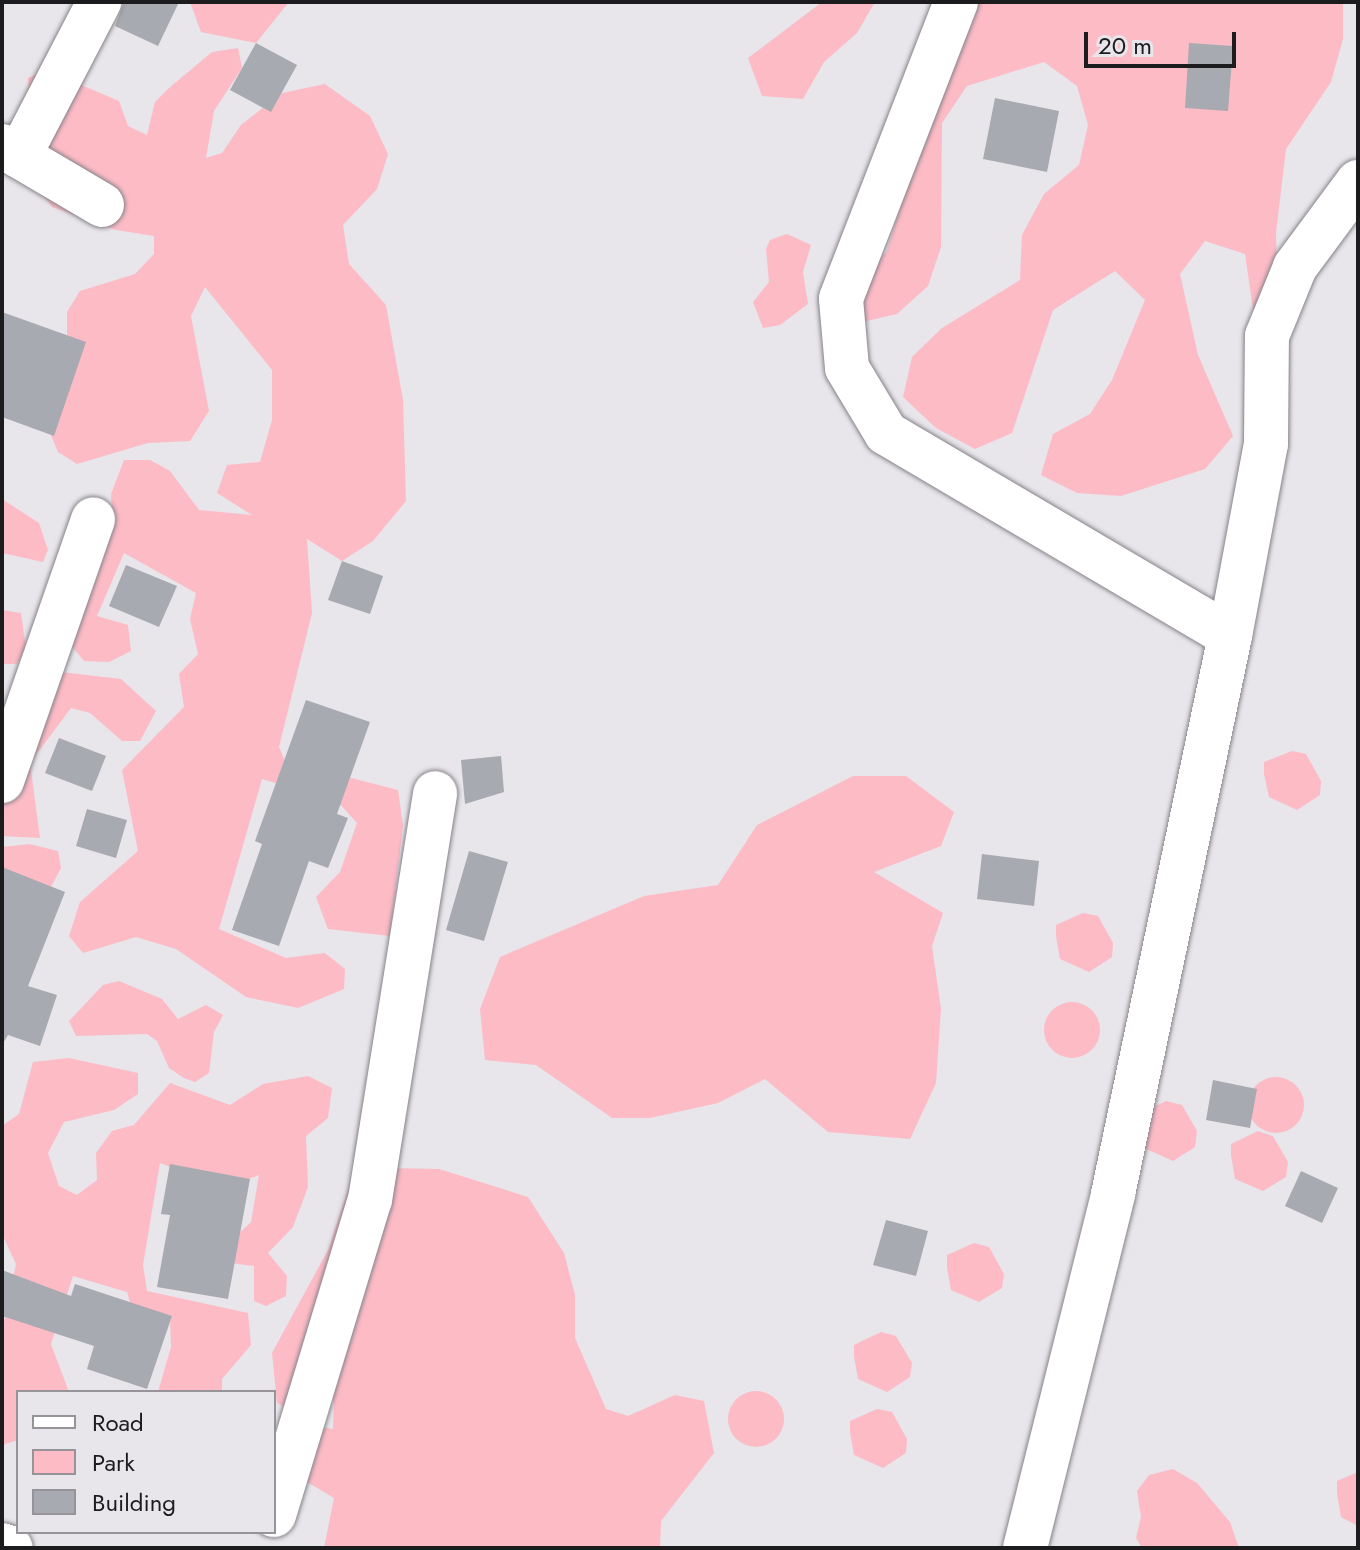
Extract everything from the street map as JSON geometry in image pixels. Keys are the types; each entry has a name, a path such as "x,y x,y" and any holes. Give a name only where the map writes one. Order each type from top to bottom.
{"street":[{"path":"99,2 11,151 102,205"},
{"path":"956,2 841,299 847,368 886,433 1230,636"},
{"path":"1025,1548 1113,1194 1230,636 1266,444 1267,336 1295,267 1358,182"},
{"path":"2,781 93,519"},
{"path":"276,1508 370,1200 435,793"},
{"path":"2,1545 11,1548"}],"green space":[{"path":"190,2 289,2 256,43 201,32"},
{"path":"822,2 875,2 857,33 824,62 803,99 762,96 748,58"},
{"path":"977,2 1343,2 1343,39 1331,82 1286,149 1276,233 1278,300 1257,337 1245,254 1205,241 1180,274 1198,355 1233,436 1205,469 1121,496 1077,493 1041,475 1053,434 1090,414 1112,380 1145,300 1115,271 1053,310 1012,433 975,449 936,428 903,397 912,357 942,328 1020,280 1022,235 1044,194 1079,165 1088,125 1077,86 1044,62 967,86 942,123 941,247 928,286 897,314 854,324 857,281 887,251 899,211 897,172"},
{"path":"238,48 242,68 214,111 206,158 222,153 241,125 282,93 325,84 370,116 388,154 377,189 343,225 349,264 386,305 403,400 406,501 373,541 342,561 307,539 312,613 279,747 285,761 398,790 403,825 390,936 328,929 316,897 340,872 357,823 338,802 262,779 219,929 286,958 325,953 345,969 344,989 298,1008 246,997 176,949 136,937 83,953 69,936 80,902 138,851 122,770 184,707 179,674 198,654 190,619 196,593 124,553 97,616 128,625 131,651 109,662 84,661 61,633 112,514 111,494 124,460 150,460 170,471 199,510 252,515 217,493 227,465 260,462 272,420 272,370 205,287 191,316 209,411 190,441 148,443 77,464 58,452 41,411 67,349 67,312 80,291 135,274 154,254 154,236 116,230 52,207 34,184 28,78 46,70 119,101 128,126 147,135 155,102 169,88 212,52"},
{"path":"787,234 811,245 803,272 808,304 780,325 763,328 753,302 769,282 766,249 770,240"},
{"path":"2,499 39,523 48,550 43,562 2,553"},
{"path":"2,610 21,613 26,648 17,664 2,664"},
{"path":"52,671 121,679 156,711 140,741 122,741 90,713 71,708 30,763 40,838 2,836 2,779"},
{"path":"1292,751 1306,754 1321,781 1320,795 1297,810 1269,797 1264,774 1264,762"},
{"path":"853,776 906,776 954,812 941,846 874,872 943,913 932,946 941,1009 936,1083 910,1139 828,1132 765,1079 718,1103 650,1118 612,1118 536,1065 485,1060 480,1009 500,957 644,896 718,885 757,825"},
{"path":"29,844 58,851 61,868 51,887 2,904 2,847"},
{"path":"1083,913 1098,916 1113,943 1112,957 1089,972 1060,959 1056,936 1056,925"},
{"path":"119,981 162,999 178,1019 206,1005 223,1015 214,1032 209,1073 195,1082 184,1078 169,1068 157,1041 147,1034 76,1036 69,1021 103,985"},
{"path":"1072,1002 1092,1010 1100,1030 1092,1050 1072,1058 1052,1050 1044,1030 1052,1010"},
{"path":"69,1058 138,1073 138,1094 114,1110 64,1122 48,1153 59,1186 77,1195 97,1180 96,1153 112,1131 134,1125 170,1083 230,1105 263,1084 308,1076 332,1088 328,1118 306,1136 308,1187 293,1227 268,1253 287,1276 286,1296 266,1306 254,1301 254,1266 230,1263 235,1237 251,1222 259,1175 225,1188 160,1163 143,1265 147,1291 248,1313 251,1345 222,1379 222,1390 159,1390 171,1347 170,1318 132,1309 127,1292 73,1276 51,1344 68,1390 16,1390 16,1441 2,1445 2,1332 16,1264 2,1234 2,1126 19,1114 33,1062"},
{"path":"1276,1077 1296,1085 1304,1105 1296,1125 1276,1133 1256,1125 1248,1105 1256,1085"},
{"path":"1166,1101 1182,1105 1197,1131 1195,1147 1173,1161 1144,1148 1139,1114"},
{"path":"1258,1131 1273,1136 1288,1162 1286,1177 1263,1191 1235,1179 1231,1155 1231,1144"},
{"path":"387,1168 439,1169 528,1197 564,1253 575,1295 575,1338 606,1409 628,1416 675,1395 704,1401 714,1453 661,1521 660,1548 324,1548 334,1498 287,1470 293,1421 333,1429 334,1404 326,1377 285,1407 277,1403 272,1353 328,1250 351,1181"},
{"path":"974,1243 989,1247 1004,1274 1002,1288 979,1302 951,1290 947,1267 947,1255"},
{"path":"881,1332 896,1336 912,1363 910,1377 887,1392 858,1379 854,1356 854,1345"},
{"path":"756,1391 776,1399 784,1419 776,1439 756,1447 736,1439 728,1419 736,1399"},
{"path":"877,1409 892,1412 907,1439 906,1453 883,1468 854,1455 850,1432 850,1421"},
{"path":"1173,1469 1197,1483 1230,1522 1239,1548 1142,1548 1136,1538 1141,1517 1137,1491 1149,1475"},
{"path":"1358,1472 1358,1526 1341,1517 1337,1481"}],"building":[{"path":"124,2 179,2 158,46 115,26"},
{"path":"256,43 297,65 271,112 230,90"},
{"path":"1189,43 1233,46 1228,111 1185,108"},
{"path":"995,98 1059,111 1047,172 983,159"},
{"path":"2,312 86,342 54,436 2,417"},
{"path":"342,561 383,576 370,614 328,600"},
{"path":"126,565 177,586 159,627 109,606"},
{"path":"306,700 370,722 337,814 348,818 328,868 309,861 279,946 232,930 262,844 255,841"},
{"path":"59,738 106,756 92,791 45,773"},
{"path":"501,756 504,792 465,804 461,760"},
{"path":"87,809 127,820 116,858 76,846"},
{"path":"469,851 508,862 484,941 446,930"},
{"path":"982,854 1039,861 1034,906 977,899"},
{"path":"2,867 65,892 28,986 57,995 40,1046 8,1035 2,1045"},
{"path":"1213,1080 1257,1089 1250,1128 1206,1120"},
{"path":"170,1164 250,1179 228,1299 157,1287 170,1215 161,1214"},
{"path":"1301,1171 1338,1188 1322,1223 1285,1206"},
{"path":"886,1220 928,1231 916,1276 873,1265"},
{"path":"2,1270 71,1296 75,1284 172,1316 147,1389 87,1369 94,1346 2,1316"}]}
